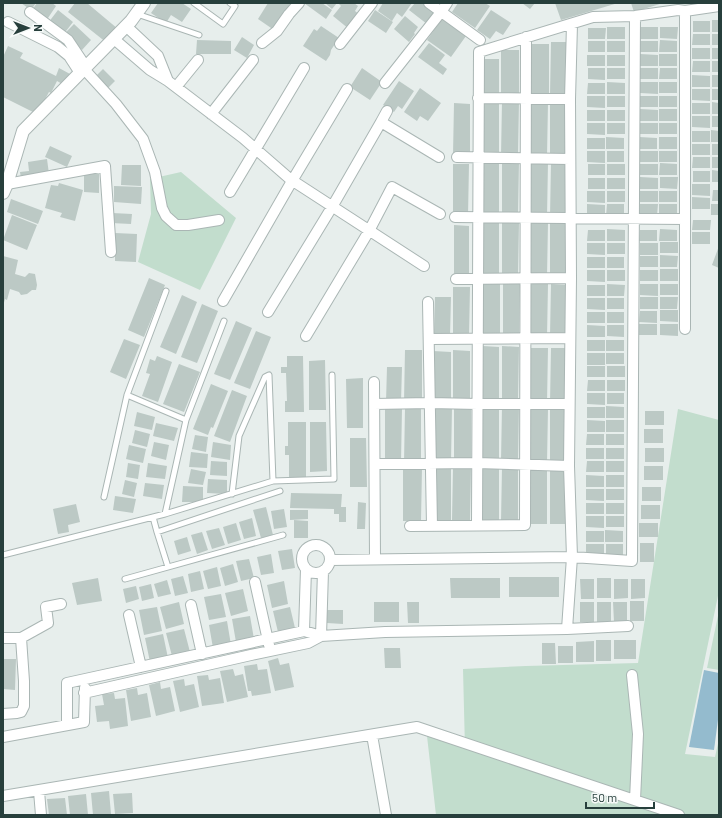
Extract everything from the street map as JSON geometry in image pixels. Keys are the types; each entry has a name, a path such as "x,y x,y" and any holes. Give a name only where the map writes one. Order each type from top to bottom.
{"street":[{"path":"111,252 105,166 5,188 23,131 114,39 131,21 144,3"},
{"path":"262,43 277,31 289,14 300,3"},
{"path":"340,44 372,3"},
{"path":"429,3 480,40"},
{"path":"385,83 447,3"},
{"path":"477,525 478,52 593,17 635,16 719,6"},
{"path":"685,11 685,329"},
{"path":"30,12 68,40 83,70"},
{"path":"330,560 572,557 632,561 635,16"},
{"path":"8,22 58,47 69,56 116,104 143,139 155,172 162,208 166,216 176,225 188,225 218,220"},
{"path":"567,629 572,557 569,466 569,404 571,278 570,100 572,24"},
{"path":"126,26 158,56 172,84"},
{"path":"410,526 525,525 526,37"},
{"path":"114,39 150,70 172,84 256,149 292,181 424,266"},
{"path":"172,84 198,60"},
{"path":"211,114 253,60"},
{"path":"230,192 304,68"},
{"path":"223,301 347,89"},
{"path":"478,98 570,100"},
{"path":"268,312 332,207 387,111"},
{"path":"381,122 439,157"},
{"path":"456,156 570,159"},
{"path":"306,336 369,230 392,186 440,214"},
{"path":"455,217 685,219"},
{"path":"456,279 571,278"},
{"path":"428,302 432,526"},
{"path":"428,339 570,338"},
{"path":"374,382 375,559"},
{"path":"374,404 569,404"},
{"path":"375,464 478,463 569,466"},
{"path":"304,631 306,569 302,557 306,549 310,546 322,546 326,549 330,560 329,565 323,571 314,573 306,569"},
{"path":"321,636 323,571"},
{"path":"254,582 271,650"},
{"path":"3,638 21,638 48,623 46,607 61,604"},
{"path":"191,605 202,654"},
{"path":"129,615 141,668"},
{"path":"67,724 67,683 141,668 304,631 321,636 385,632 567,629 628,626"},
{"path":"84,694 271,650 308,643 321,636"},
{"path":"3,714 21,712 24,706 21,638"},
{"path":"632,675 638,734 635,800"},
{"path":"3,737 84,722 85,680"},
{"path":"3,796 417,727 679,815"},
{"path":"372,735 386,815"},
{"path":"39,791 41,815"}],"lane":[{"path":"194,3 223,24 235,6 230,3"},
{"path":"136,14 199,35"},
{"path":"104,497 128,395 166,291"},
{"path":"165,514 186,420 224,322"},
{"path":"232,494 239,436 265,377 269,375 274,481"},
{"path":"3,555 165,514 274,481 334,478 332,375"},
{"path":"128,395 186,420"},
{"path":"157,532 280,491"},
{"path":"153,517 168,567"},
{"path":"125,579 282,535"}],"green space":[{"path":"181,172 236,218 200,290 138,262 151,214 150,179"},
{"path":"678,409 719,420 719,591 685,754 715,757 719,739 719,815 436,815 427,736 465,749 463,669 638,663"},
{"path":"719,611 719,670 707,668"}],"water":[{"path":"704,670 719,673 719,712 714,750 689,747"}],"building":[{"path":"21,3 36,3 31,10"},
{"path":"37,3 52,3 56,6 46,21 32,10"},
{"path":"75,3 87,3 118,29 107,43 68,12"},
{"path":"158,3 182,3 191,9 182,22 171,15 166,23 151,13"},
{"path":"268,3 291,3 274,30 258,19"},
{"path":"304,3 322,3 332,10 326,19"},
{"path":"325,3 337,3 332,9"},
{"path":"354,3 358,6 355,11 360,15 349,29 333,16 341,6 339,4"},
{"path":"383,3 412,3 402,17 397,13 392,21 378,11"},
{"path":"415,3 422,3 436,13 427,24 409,10"},
{"path":"458,3 485,3 490,6 475,28 452,12"},
{"path":"522,3 535,3 530,9"},
{"path":"555,3 618,3 561,20"},
{"path":"631,3 663,3 634,12"},
{"path":"58,10 73,22 63,35 48,23"},
{"path":"375,10 393,22 386,33 368,21"},
{"path":"491,10 511,23 503,35 496,31 490,39 477,30"},
{"path":"405,16 418,27 409,42 394,29"},
{"path":"442,19 466,36 451,57 427,40"},
{"path":"712,20 719,20 719,32 712,32"},
{"path":"693,21 710,21 710,32 693,32"},
{"path":"74,24 91,40 82,50 64,34"},
{"path":"321,26 339,38 326,61 303,46 314,29 317,31"},
{"path":"607,27 625,27 625,39 607,39"},
{"path":"640,27 658,27 658,39 640,39"},
{"path":"660,27 678,27 677,39 660,38"},
{"path":"588,28 606,28 605,39 588,39"},
{"path":"693,34 710,34 710,45 692,45"},
{"path":"712,34 719,34 719,45 712,45"},
{"path":"242,37 254,45 247,58 234,50"},
{"path":"197,40 231,41 231,54 196,54"},
{"path":"660,40 677,41 677,52 659,52"},
{"path":"588,41 605,41 605,52 588,52"},
{"path":"607,41 625,41 625,52 607,52"},
{"path":"640,41 658,41 658,52 640,52"},
{"path":"551,42 567,42 567,95 550,95"},
{"path":"429,43 445,55 439,63 447,69 443,75 418,57"},
{"path":"531,44 549,44 549,96 531,95"},
{"path":"8,46 23,53 20,58 56,76 59,68 70,74 64,85 57,81 37,114 3,97 3,57"},
{"path":"692,48 710,48 710,59 692,59"},
{"path":"712,48 719,48 719,59 712,59"},
{"path":"501,50 519,50 519,95 501,95"},
{"path":"640,54 658,55 658,66 640,66"},
{"path":"659,54 677,54 677,66 659,66"},
{"path":"587,55 605,55 605,66 587,66"},
{"path":"607,55 625,55 625,66 607,66"},
{"path":"482,59 499,59 499,95 482,95"},
{"path":"693,61 710,61 710,72 692,72"},
{"path":"712,61 719,61 719,72 712,72"},
{"path":"362,68 382,82 370,100 350,87"},
{"path":"588,68 605,68 605,80 588,79"},
{"path":"607,68 625,68 625,79 607,79"},
{"path":"640,68 658,68 658,79 640,79"},
{"path":"660,68 677,68 677,79 659,79"},
{"path":"103,69 115,81 107,89 95,77"},
{"path":"692,75 710,76 710,87 692,87"},
{"path":"712,75 719,75 719,87 712,87"},
{"path":"399,81 414,91 402,109 398,106 394,112 383,105"},
{"path":"607,82 625,83 625,94 607,94"},
{"path":"640,82 658,82 658,94 640,93"},
{"path":"659,82 677,82 677,93 659,93"},
{"path":"588,83 605,83 605,94 587,94"},
{"path":"420,88 441,103 428,121 420,116 417,121 404,112"},
{"path":"692,89 710,89 710,101 692,100"},
{"path":"712,89 719,89 719,100 712,100"},
{"path":"587,96 605,96 605,108 587,107"},
{"path":"607,96 625,96 625,107 607,107"},
{"path":"640,96 658,96 658,107 640,107"},
{"path":"659,96 677,96 677,107 659,107"},
{"path":"483,101 499,101 499,156 482,156"},
{"path":"502,101 519,101 518,156 501,156"},
{"path":"531,102 548,102 547,157 530,157"},
{"path":"550,102 567,102 567,157 550,157"},
{"path":"712,102 719,103 719,114 712,114"},
{"path":"454,103 470,104 470,155 453,155"},
{"path":"692,103 710,103 710,114 692,114"},
{"path":"640,109 658,110 658,121 640,121"},
{"path":"659,109 677,109 677,121 659,121"},
{"path":"587,110 605,110 605,121 587,121"},
{"path":"607,110 625,110 625,121 607,121"},
{"path":"692,116 710,116 710,128 692,127"},
{"path":"712,116 719,116 719,127 712,127"},
{"path":"587,123 605,123 605,135 587,134"},
{"path":"607,123 625,123 625,134 607,134"},
{"path":"640,123 658,123 658,134 640,134"},
{"path":"659,123 677,123 677,134 659,134"},
{"path":"711,130 719,131 719,142 711,142"},
{"path":"692,131 710,131 710,142 692,142"},
{"path":"606,137 624,138 624,149 606,149"},
{"path":"639,137 657,138 657,149 639,149"},
{"path":"659,137 677,137 677,149 659,149"},
{"path":"587,138 605,138 605,149 587,149"},
{"path":"692,144 710,144 710,155 692,155"},
{"path":"712,144 719,144 719,155 712,155"},
{"path":"50,146 72,156 67,167 45,157"},
{"path":"587,151 605,151 605,163 587,162"},
{"path":"607,151 624,151 624,162 607,162"},
{"path":"640,151 658,151 658,162 640,162"},
{"path":"659,151 677,151 677,162 659,162"},
{"path":"693,157 710,157 710,168 692,168"},
{"path":"712,157 719,157 719,168 712,168"},
{"path":"47,159 49,174 21,178 20,172 29,171 28,162"},
{"path":"483,161 499,162 499,217 482,216"},
{"path":"502,161 519,161 518,216 502,216"},
{"path":"531,162 548,162 547,217 531,217"},
{"path":"551,162 567,162 567,217 550,217"},
{"path":"660,163 677,164 677,175 659,175"},
{"path":"453,164 469,164 468,216 453,215"},
{"path":"588,164 605,164 605,175 588,175"},
{"path":"607,164 625,164 625,175 607,175"},
{"path":"640,164 658,164 658,175 640,175"},
{"path":"122,165 141,165 141,186 121,185"},
{"path":"712,170 719,171 719,182 712,182"},
{"path":"693,171 710,171 710,182 693,182"},
{"path":"84,173 99,174 99,193 84,192"},
{"path":"640,177 658,178 658,189 640,189"},
{"path":"660,177 678,177 677,189 660,188"},
{"path":"588,178 605,178 605,189 588,189"},
{"path":"607,178 625,178 625,189 607,189"},
{"path":"59,183 83,190 75,221 60,217 62,213 45,208 51,185 58,186"},
{"path":"692,184 710,184 710,196 692,195"},
{"path":"114,186 142,187 141,204 114,202"},
{"path":"713,190 719,190 719,201 712,201"},
{"path":"587,191 605,191 605,203 587,202"},
{"path":"607,191 625,191 625,202 607,202"},
{"path":"640,191 658,191 658,202 640,202"},
{"path":"659,191 677,191 677,202 659,202"},
{"path":"692,197 710,198 710,209 692,209"},
{"path":"11,199 43,211 38,224 7,212"},
{"path":"587,204 605,205 605,216 587,216"},
{"path":"607,204 624,204 624,216 606,216"},
{"path":"640,204 658,204 657,216 639,215"},
{"path":"659,204 677,204 677,215 659,215"},
{"path":"711,204 719,204 719,215 711,215"},
{"path":"112,213 132,214 131,224 111,223"},
{"path":"12,215 37,225 27,250 3,240"},
{"path":"693,220 711,220 710,230 692,230"},
{"path":"483,222 499,222 499,277 482,277"},
{"path":"502,222 519,222 518,277 502,277"},
{"path":"531,222 548,222 547,277 531,277"},
{"path":"550,222 567,222 567,277 550,276"},
{"path":"454,225 469,226 469,277 454,277"},
{"path":"607,229 625,230 625,241 607,241"},
{"path":"660,229 677,230 677,241 659,241"},
{"path":"588,230 605,230 605,241 587,241"},
{"path":"640,230 657,230 657,241 639,241"},
{"path":"692,232 710,232 710,244 692,244"},
{"path":"115,233 137,234 136,262 115,261"},
{"path":"660,242 678,242 678,253 660,253"},
{"path":"587,243 605,243 605,255 587,254"},
{"path":"607,243 625,243 625,254 607,254"},
{"path":"640,243 658,243 658,255 640,255"},
{"path":"719,246 719,268 712,265"},
{"path":"660,255 678,256 677,267 660,267"},
{"path":"3,256 18,260 15,274 25,277 29,273 35,274 37,285 36,290 32,290 27,294 21,295 19,292 10,289 7,300 5,299 3,306"},
{"path":"640,256 658,256 658,267 640,267"},
{"path":"587,257 605,257 605,268 587,268"},
{"path":"607,257 624,257 624,268 607,268"},
{"path":"660,269 678,269 678,281 660,281"},
{"path":"587,270 605,270 605,282 587,281"},
{"path":"607,270 625,270 625,281 607,281"},
{"path":"640,270 658,270 658,281 640,281"},
{"path":"149,278 165,285 144,337 128,330"},
{"path":"503,283 520,283 519,336 503,336"},
{"path":"482,284 500,284 500,336 482,336"},
{"path":"530,284 548,284 547,337 530,337"},
{"path":"551,284 567,285 567,336 550,336"},
{"path":"607,284 625,285 624,296 607,296"},
{"path":"640,284 658,284 658,296 640,295"},
{"path":"660,284 678,284 678,295 660,295"},
{"path":"587,285 605,285 605,296 587,296"},
{"path":"453,287 470,287 469,337 453,337"},
{"path":"182,295 197,302 176,354 160,347"},
{"path":"435,297 451,297 450,336 434,336"},
{"path":"640,297 658,297 658,309 640,309"},
{"path":"660,297 678,297 677,309 660,309"},
{"path":"587,298 605,298 605,310 587,309"},
{"path":"607,298 624,298 624,309 607,309"},
{"path":"202,304 218,311 197,363 181,357"},
{"path":"660,310 678,310 678,322 660,321"},
{"path":"640,311 657,311 657,323 639,322"},
{"path":"587,312 605,312 605,323 587,323"},
{"path":"607,312 624,312 624,323 607,323"},
{"path":"236,321 252,328 230,380 214,374"},
{"path":"639,324 657,324 657,335 639,335"},
{"path":"660,324 678,324 678,336 660,335"},
{"path":"587,325 605,326 605,337 587,337"},
{"path":"607,325 624,325 624,337 607,336"},
{"path":"256,331 271,337 250,389 234,383"},
{"path":"124,339 140,345 126,379 110,372"},
{"path":"587,340 605,340 605,351 587,351"},
{"path":"606,340 624,340 624,351 606,351"},
{"path":"483,346 499,347 499,401 482,401"},
{"path":"502,346 519,347 518,401 502,401"},
{"path":"531,348 548,348 547,403 531,403"},
{"path":"551,348 567,348 567,403 550,403"},
{"path":"405,350 422,350 422,402 404,402"},
{"path":"453,350 470,351 470,400 453,400"},
{"path":"433,351 451,352 451,401 433,401"},
{"path":"587,353 605,353 605,365 587,365"},
{"path":"606,353 624,353 624,364 606,364"},
{"path":"157,356 172,362 158,402 142,396 150,374 146,373 150,359 155,361"},
{"path":"287,356 303,356 304,412 285,412 285,401 287,401 286,373 281,373 281,367 287,367"},
{"path":"325,360 326,410 309,410 309,361"},
{"path":"179,364 200,372 184,412 163,404"},
{"path":"587,366 605,366 605,377 587,377"},
{"path":"607,366 625,366 625,377 607,377"},
{"path":"387,367 402,367 401,402 386,402"},
{"path":"363,378 363,428 347,428 346,379"},
{"path":"588,380 605,380 605,391 587,391"},
{"path":"607,380 625,380 625,391 607,391"},
{"path":"211,384 228,391 213,428 211,427 208,435 193,429"},
{"path":"232,390 247,396 230,442 214,436"},
{"path":"587,393 605,393 605,405 587,404"},
{"path":"607,393 624,393 624,404 607,404"},
{"path":"483,406 499,407 499,462 482,461"},
{"path":"502,406 519,407 518,462 501,461"},
{"path":"606,406 624,407 624,418 606,418"},
{"path":"435,407 452,407 451,462 434,462"},
{"path":"454,407 471,407 471,462 454,462"},
{"path":"587,407 605,407 605,418 587,418"},
{"path":"385,408 402,408 401,463 385,463"},
{"path":"405,408 421,408 421,463 404,463"},
{"path":"531,408 548,408 547,463 530,463"},
{"path":"550,408 567,408 567,463 550,463"},
{"path":"645,411 664,411 664,425 645,425"},
{"path":"137,412 155,417 152,430 134,426"},
{"path":"587,420 605,421 605,432 587,432"},
{"path":"606,420 624,420 624,432 606,432"},
{"path":"288,422 306,422 306,477 289,477 289,455 285,455 285,446 288,446"},
{"path":"310,422 326,422 327,471 310,472"},
{"path":"156,423 178,428 174,441 153,436"},
{"path":"644,429 663,429 663,443 644,443"},
{"path":"135,430 150,434 147,447 132,443"},
{"path":"587,434 604,434 604,445 586,445"},
{"path":"606,434 624,434 624,445 606,445"},
{"path":"195,435 208,437 206,452 192,449"},
{"path":"350,438 366,438 367,487 350,487"},
{"path":"154,442 169,445 166,460 151,456"},
{"path":"213,442 231,445 230,460 211,457"},
{"path":"129,445 146,449 143,463 126,459"},
{"path":"586,448 604,448 604,459 586,459"},
{"path":"606,448 624,448 624,459 606,459"},
{"path":"645,448 664,448 664,462 645,462"},
{"path":"191,452 208,454 207,468 189,467"},
{"path":"211,461 227,462 227,476 210,475"},
{"path":"587,461 604,461 604,472 586,472"},
{"path":"606,461 624,461 624,472 606,472"},
{"path":"128,463 140,465 138,479 126,477"},
{"path":"148,463 167,466 165,479 146,477"},
{"path":"644,466 663,466 663,480 644,480"},
{"path":"403,467 422,467 421,521 403,521"},
{"path":"482,467 499,467 499,522 482,522"},
{"path":"502,467 518,467 518,522 501,522"},
{"path":"433,468 451,468 451,521 432,521"},
{"path":"453,468 471,468 470,520 452,520"},
{"path":"191,469 206,472 203,485 188,483"},
{"path":"531,469 547,469 547,524 530,524"},
{"path":"550,469 567,469 566,524 550,524"},
{"path":"586,475 604,476 604,487 586,487"},
{"path":"606,475 624,475 624,487 606,487"},
{"path":"208,479 227,480 227,494 207,493"},
{"path":"125,480 137,483 134,497 122,494"},
{"path":"145,483 164,485 162,499 143,496"},
{"path":"183,486 203,487 203,502 182,502"},
{"path":"642,487 661,487 661,501 642,501"},
{"path":"586,489 604,489 604,501 586,500"},
{"path":"606,489 624,489 624,500 606,500"},
{"path":"291,493 342,494 341,507 346,507 346,522 339,522 339,514 334,514 334,509 290,508"},
{"path":"115,496 136,499 133,513 113,510"},
{"path":"358,502 366,503 365,529 357,529"},
{"path":"586,503 604,503 604,514 586,514"},
{"path":"606,503 624,503 624,514 606,514"},
{"path":"76,504 80,522 68,525 69,532 58,534 53,509"},
{"path":"641,505 660,505 660,519 641,519"},
{"path":"266,507 273,535 261,538 253,510"},
{"path":"284,509 287,527 274,529 271,511"},
{"path":"290,510 308,510 308,519 290,520"},
{"path":"586,516 604,516 604,528 586,527"},
{"path":"606,516 624,516 624,527 606,527"},
{"path":"252,518 256,536 244,539 239,522"},
{"path":"294,520 308,521 308,538 294,538"},
{"path":"236,523 241,540 228,544 223,527"},
{"path":"639,523 658,523 658,537 639,537"},
{"path":"219,528 225,545 212,549 206,531"},
{"path":"605,530 623,531 623,542 605,542"},
{"path":"586,531 604,531 604,542 586,542"},
{"path":"202,532 208,550 197,554 191,535"},
{"path":"187,537 191,551 178,555 174,541"},
{"path":"640,543 654,543 654,562 640,562"},
{"path":"586,544 604,544 604,556 586,555"},
{"path":"606,544 623,544 623,555 606,555"},
{"path":"292,549 295,568 282,570 278,551"},
{"path":"271,554 274,573 261,575 257,557"},
{"path":"249,559 254,578 241,581 236,561"},
{"path":"233,564 238,582 225,586 220,568"},
{"path":"217,567 221,586 208,589 203,571"},
{"path":"200,571 204,589 191,592 188,574"},
{"path":"183,576 188,593 175,596 171,579"},
{"path":"509,577 559,577 559,597 509,597"},
{"path":"98,578 102,601 77,605 72,583"},
{"path":"450,578 500,578 500,598 451,598"},
{"path":"597,578 611,578 611,598 597,598"},
{"path":"580,579 594,579 594,599 581,599"},
{"path":"614,579 628,579 628,598 614,599"},
{"path":"631,579 645,579 645,598 631,599"},
{"path":"167,580 171,594 158,597 154,584"},
{"path":"284,581 288,604 272,608 267,585"},
{"path":"151,584 154,598 142,601 139,587"},
{"path":"136,586 139,599 126,603 123,589"},
{"path":"243,589 248,611 231,616 225,593"},
{"path":"221,594 226,617 209,620 204,597"},
{"path":"630,601 644,601 644,621 630,621"},
{"path":"179,602 184,624 166,629 160,607"},
{"path":"374,602 399,602 399,622 374,622"},
{"path":"407,602 419,602 419,623 408,623"},
{"path":"580,602 594,602 594,622 580,622"},
{"path":"597,602 611,602 611,622 597,622"},
{"path":"613,602 627,602 627,622 614,622"},
{"path":"157,607 162,631 144,635 139,610"},
{"path":"290,607 295,628 278,632 273,611"},
{"path":"327,610 343,610 343,624 327,623"},
{"path":"250,616 254,639 236,642 232,619"},
{"path":"227,621 231,645 213,648 209,625"},
{"path":"184,629 190,652 172,656 166,633"},
{"path":"163,634 168,658 150,662 145,638"},
{"path":"596,640 611,640 611,661 596,661"},
{"path":"614,640 636,640 636,659 614,659"},
{"path":"594,641 594,662 576,662 576,642"},
{"path":"542,643 555,643 556,664 542,664"},
{"path":"558,646 573,646 573,663 558,663"},
{"path":"384,648 400,648 401,668 385,668"},
{"path":"278,658 280,665 289,663 294,687 275,691 268,661"},
{"path":"3,659 16,659 15,690 3,689"},
{"path":"257,664 258,670 267,669 271,693 252,696 251,691 248,691 244,666"},
{"path":"233,669 235,676 243,674 248,697 227,702 220,671"},
{"path":"208,675 209,680 220,678 224,703 202,706 197,676"},
{"path":"184,679 185,686 194,684 199,707 180,712 173,681"},
{"path":"160,682 161,689 170,687 175,711 156,716 149,685"},
{"path":"137,688 138,695 147,693 151,717 131,721 126,690"},
{"path":"114,693 115,699 125,698 128,726 110,729 109,721 97,722 95,706 104,705 102,694"},
{"path":"109,791 111,814 93,815 91,793"},
{"path":"132,793 133,813 115,814 113,794"},
{"path":"86,794 88,815 70,815 68,796"},
{"path":"65,798 67,815 49,815 47,799"}]}
